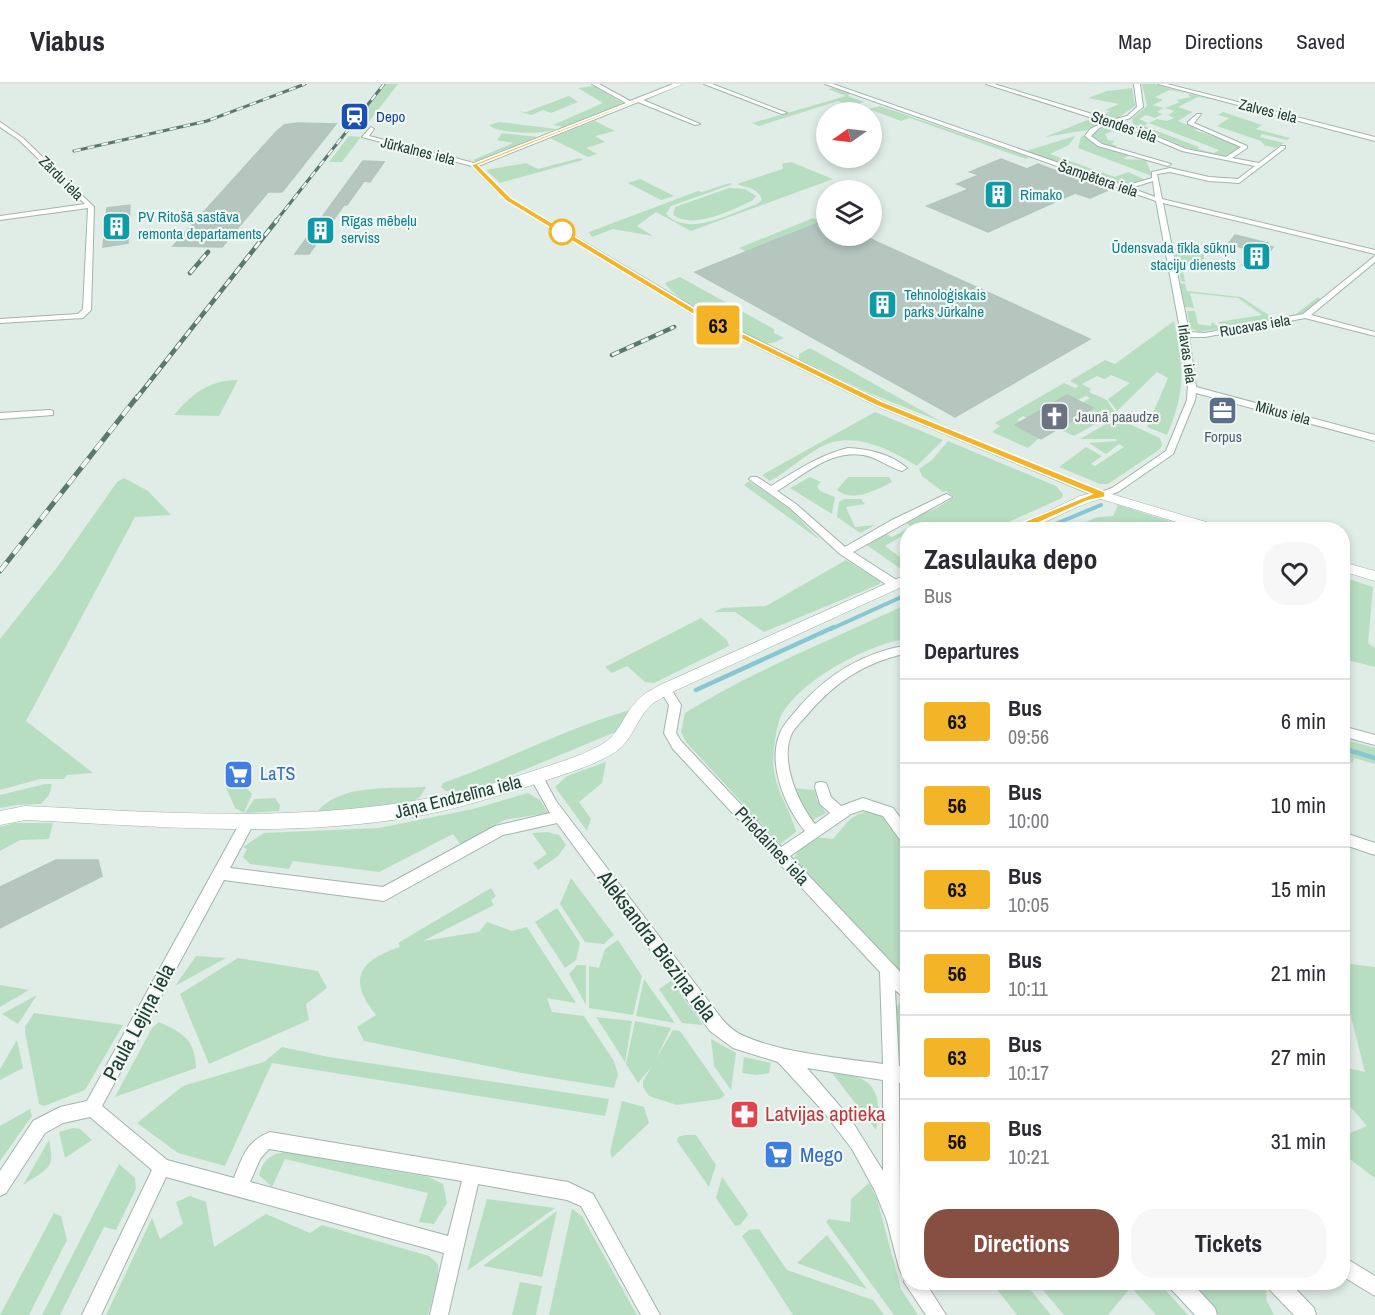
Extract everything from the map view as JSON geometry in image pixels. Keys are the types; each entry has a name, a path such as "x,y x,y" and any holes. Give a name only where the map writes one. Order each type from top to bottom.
{"street":[{"path":"595,84 630,103"},
{"path":"474,165 678,84"},
{"path":"707,84 784,113"},
{"name":"Šampētera iela","path":"828,84 1159,200 1375,252"},
{"name":"Stendes iela","path":"989,84 1137,130 1184,150 1260,165"},
{"path":"1137,84 1140,106 1124,120 1090,131 1089,137 1100,145 1168,164"},
{"name":"Zalves iela","path":"1161,84 1375,139"},
{"path":"639,100 698,124"},
{"path":"1199,115 1190,123 1245,147 1228,159"},
{"path":"1124,120 1137,130"},
{"name":"Zārdu iela","path":"0,124 21,139 91,207 87,310 80,316 0,321"},
{"name":"Jūrkalnes iela","path":"371,129 365,137 474,165 508,199 702,316 878,403 1101,495 1192,522"},
{"path":"1124,188 1170,170 1209,179 1239,181 1282,147"},
{"name":"Irlavas iela","path":"1101,495 1115,490 1170,452 1186,413 1192,389 1185,334 1154,176"},
{"path":"0,218 88,206"},
{"name":"Rucavas iela","path":"1185,334 1205,335 1305,316 1375,258"},
{"path":"1305,316 1375,334"},
{"name":"Mikus iela","path":"1192,389 1375,438"},
{"path":"0,416 50,413"},
{"path":"771,490 829,455 844,450 871,452 902,468"},
{"path":"754,479 793,506 844,552 894,584"},
{"path":"1033,522 1084,499 1101,495"},
{"path":"844,552 894,523 947,497"},
{"path":"1350,569 1375,576"},
{"name":"Jāņa Endzelīna iela","path":"0,818 25,813 247,823 347,820 390,814 484,794 536,777 614,745 626,733 646,702 665,689 900,581"},
{"path":"814,833 799,816 784,777 785,734 825,685 877,654 900,651"},
{"name":"Priedaines iela","path":"665,689 675,705 670,733 677,745 900,983"},
{"path":"1350,733 1375,740"},
{"name":"Aleksandra Bieziņa iela","path":"536,777 560,817 716,1025 741,1043 780,1054 811,1082 871,1162 892,1208 900,1238"},
{"path":"821,787 825,800 840,814"},
{"path":"781,855 854,806 863,804 882,808 900,828"},
{"path":"221,873 384,894 500,830 560,817"},
{"name":"Paula Lejiņa iela","path":"92,1108 247,823"},
{"path":"1350,841 1375,849"},
{"path":"887,969 899,1075 892,1208"},
{"path":"780,1054 899,1075"},
{"path":"0,1187 39,1127 60,1115 92,1108 162,1167 454,1247"},
{"path":"239,1188 255,1150 262,1142 270,1140 568,1191 587,1200 651,1315"},
{"path":"91,1315 162,1167"},
{"path":"439,1315 472,1174"},
{"path":"1350,1270 1375,1287"},
{"path":"919,1290 937,1315"},
{"path":"1185,1290 1208,1315"},
{"path":"1284,1290 1307,1315"}],"green space":[{"path":"386,84 398,84 364,128 355,129 361,116"},
{"path":"1142,84 1154,84 1186,93 1170,90 1155,97 1163,100 1153,105 1163,108 1157,112 1163,114 1155,118 1146,115 1139,119 1148,123 1144,126 1199,147 1198,149 1214,153 1219,150 1149,123 1157,119 1167,121 1174,118 1168,115 1174,111 1165,108 1180,102 1176,100 1191,97 1188,95 1190,94 1212,99 1198,97 1178,107 1193,112 1178,121 1197,129 1194,130 1235,143 1241,148 1225,156 1189,149 1133,124 1132,119 1147,106"},
{"path":"595,86 623,103 564,127 553,125 603,103 578,88"},
{"path":"833,88 850,93 848,96 864,102 825,102 846,96 828,89"},
{"path":"1132,88 1135,106 1115,120 1102,116 1110,111 1105,110 1119,104 1088,98 1107,91"},
{"path":"569,96 578,102 551,113 543,110 531,115 518,111 526,112"},
{"path":"816,105 816,108 759,126 752,123"},
{"path":"882,107 1029,157 1026,159 910,118 901,121 882,114"},
{"path":"1223,112 1262,125 1256,129 1290,138 1287,140 1262,134 1260,137 1284,143 1275,148 1264,145 1261,141 1217,126 1229,118 1218,115"},
{"path":"1088,118 1103,123 1087,130 1045,137 1090,119"},
{"path":"595,121 615,131 595,136 605,142 586,148 597,154 588,157 550,138"},
{"path":"499,122 556,129 521,133 489,125"},
{"path":"1108,125 1138,132 1134,135 1120,128 1105,134 1108,140 1115,141 1111,144 1117,146 1114,148 1092,136"},
{"path":"502,133 538,137 477,161 440,154 473,160 513,143 497,140"},
{"path":"1085,135 1099,146 1129,155 1124,159 1146,160 1152,176 1078,148 1081,137"},
{"path":"349,136 361,137 342,162 329,162"},
{"path":"1075,136 1069,145 1050,154 1115,177 1128,172 1144,179 1127,185 1117,183 1026,151"},
{"path":"580,158 583,160 500,183 486,170 526,163 538,169"},
{"path":"791,162 833,179 816,180 816,185 691,231 656,212 637,226 653,236 613,229 592,237 589,232 698,191 702,192 730,183 733,184 671,206 666,214 675,221 686,224 698,224 723,217 762,200 755,191 737,184 783,169 782,164"},
{"path":"640,179 674,196 661,200 628,183"},
{"path":"729,188 745,189 756,196 752,201 734,209 702,220 682,219 673,215 675,207"},
{"path":"813,218 816,219 816,224 747,252 739,248"},
{"path":"1174,249 1204,254 1204,267 1182,266 1185,282 1181,281"},
{"path":"680,277 774,329 774,333 784,338 773,343 766,343 711,318 682,299 665,283"},
{"path":"1180,283 1185,284 1187,291 1241,297 1273,318 1296,314 1318,297 1321,300 1301,315 1199,332 1190,328 1187,311 1195,311 1198,324 1211,326 1212,322 1217,326 1222,325 1218,322 1262,315 1238,298 1190,293 1194,308 1185,307"},
{"path":"1174,321 1180,352 1181,379 1178,405 1167,435 1147,427 1168,378 1157,372 1117,411 1108,399 1130,383 1111,375 1105,379 1097,376 1082,384 1091,389 1089,392 1107,400 1115,413 1074,436 1059,429 1092,408 1082,403 1090,398 1086,396 1078,400 1067,395 1027,418 1023,416 1017,420 1021,422 1016,426 1039,438 1028,448 992,432 1000,426 995,423 1064,383 1075,388 1079,386 1070,381 1105,360 1115,364"},
{"path":"810,348 942,422 869,393 799,359 799,354"},
{"path":"238,380 219,416 174,415 202,390 218,383"},
{"path":"875,412 943,440 917,466 882,448 844,440 819,448 770,481 762,475"},
{"path":"1116,418 1160,438 1162,445 1160,449 1108,484 1100,484 1059,467 1086,447 1102,456 1091,464 1095,466 1124,447 1119,444 1106,454 1089,443 1117,441 1116,439 1080,439"},
{"path":"948,441 1056,486 1063,494 1062,498 1009,522 906,522 937,508 954,497 946,491 943,492 922,476 919,469 932,460"},
{"path":"810,477 821,482 817,486 820,491 835,497 832,514 790,488"},
{"path":"848,477 889,477 892,482 864,494 843,494 837,490"},
{"path":"124,478 148,491 171,515 135,517 26,721 93,773 67,775 64,779 40,779 0,790 0,639 58,566 117,482"},
{"path":"749,481 791,510 821,541 744,485"},
{"path":"844,499 861,499 865,504 846,507 855,527 875,525 860,533 837,517 839,502"},
{"path":"1118,505 1173,522 1086,522 1098,517 1113,516"},
{"path":"885,533 892,537 900,533 900,537 885,546 900,557 900,568 865,544"},
{"path":"846,560 880,581 880,584 764,632 735,612 714,612 722,608 766,606"},
{"path":"1350,580 1373,587 1368,643 1375,648 1375,667 1350,661"},
{"path":"900,607 900,640 853,657 816,679 787,707 779,721 774,746 774,771 796,832 780,844 686,742 681,732 685,713 766,669"},
{"path":"701,618 727,640 729,646 654,683 645,682 627,666 612,673 605,667"},
{"path":"630,710 618,731 485,786 464,792 446,791 441,787 443,783 559,735"},
{"path":"1350,741 1375,748 1375,764 1354,758 1353,763 1350,762"},
{"path":"606,762 602,783 579,802 591,819 587,831 555,787 567,776"},
{"path":"241,782 252,794 244,813 235,808 226,788"},
{"path":"52,784 49,795 41,804 0,808 0,795"},
{"path":"426,787 420,797 411,803 317,812 339,796 353,792 368,789"},
{"path":"794,788 815,790 817,800 826,813 811,821"},
{"path":"528,793 540,800 548,813 504,820 461,845 453,834 379,872 293,861 289,869 250,864 243,857 247,849 243,847 264,833 379,828 473,809"},
{"path":"275,798 280,805 279,811 245,813 254,799"},
{"path":"872,811 884,816 900,842 900,978 793,860 800,847 815,837 833,839 853,817"},
{"path":"14,823 53,823 49,839 20,840 0,851 0,827"},
{"path":"547,832 559,835 566,845 558,856 538,870 533,863 547,854 532,833"},
{"path":"571,878 614,935 604,944 585,942 560,904"},
{"path":"491,888 496,896 491,900 494,905 423,941 479,932 487,922 512,931 527,927 576,1003 547,998 552,1012 584,1016 614,1061 618,1074 614,1088 522,1073 364,1041 357,1027 376,1015 367,1003 360,982 367,965 386,952 400,947 398,943"},
{"path":"557,908 580,943 576,960 565,968 535,922"},
{"path":"618,940 642,976 633,1015 589,1008 589,966 599,968 605,949"},
{"path":"196,956 226,958 175,986"},
{"path":"238,958 318,971 327,988 306,1004 309,1020 209,1064 180,994"},
{"path":"1350,964 1375,967 1375,1178 1350,1159 1350,1133 1367,1126 1350,1106 1350,1069 1365,1072 1350,1013"},
{"path":"577,965 586,965 586,1005 569,974"},
{"path":"644,979 675,1023 636,1016"},
{"path":"671,981 703,1025 682,1023 659,989"},
{"path":"0,985 29,990 0,1007"},
{"path":"37,995 18,1024 2,1014"},
{"path":"899,1003 900,1061 898,1059 896,1009"},
{"path":"34,1013 123,1025 85,1090 44,1106 39,1104 25,1032 25,1027"},
{"path":"596,1017 632,1021 625,1062"},
{"path":"635,1021 671,1028 653,1065 638,1083 626,1064"},
{"path":"159,1022 186,1038 193,1050 196,1068 115,1097 152,1028"},
{"path":"673,1030 680,1031 725,1095 720,1099 677,1105 649,1096 643,1087 643,1081"},
{"path":"711,1039 736,1053 731,1090 714,1066"},
{"path":"17,1040 23,1068 0,1080 0,1069"},
{"path":"282,1047 329,1057 609,1099 605,1116 272,1063 225,1166 178,1153 137,1123 183,1086 264,1062"},
{"path":"744,1057 771,1063 769,1073 757,1075 742,1073"},
{"path":"832,1073 857,1077 872,1087 878,1105 876,1130"},
{"path":"622,1101 644,1107 649,1123 612,1158 610,1152"},
{"path":"30,1109 32,1116 0,1161 0,1126"},
{"path":"73,1128 80,1129 92,1140 65,1158 59,1132"},
{"path":"696,1135 716,1165 709,1187 677,1141 678,1137"},
{"path":"49,1140 51,1157 48,1167 23,1185"},
{"path":"285,1152 429,1177 443,1184 447,1203 434,1224 419,1222 428,1193 285,1159 272,1187 259,1175 265,1161"},
{"path":"119,1164 135,1178 136,1189 116,1230 104,1227 60,1315 42,1315"},
{"path":"722,1177 748,1215 740,1225 735,1226 716,1198"},
{"path":"869,1183 877,1199 900,1290 918,1315 894,1315 826,1222 829,1219 850,1222 851,1199"},
{"path":"190,1196 206,1202 214,1247 266,1214 310,1233 322,1225 429,1256 438,1264 438,1278 428,1315 106,1315 152,1218 160,1239 183,1224 176,1202"},
{"path":"487,1199 555,1208 467,1271"},
{"path":"572,1209 582,1216 637,1315 549,1315"},
{"path":"557,1211 542,1277 483,1266"},
{"path":"54,1213 61,1216 67,1240 29,1315 0,1315"},
{"path":"759,1229 787,1270 873,1300 884,1315 793,1315 742,1236 749,1230"},
{"path":"827,1235 867,1289 797,1263"},
{"path":"520,1282 542,1286 536,1315 512,1315"},
{"path":"997,1290 1031,1290 1051,1315 1017,1315"},
{"path":"1043,1290 1129,1290 1108,1315 1064,1315"},
{"path":"1134,1290 1165,1290 1188,1315 1156,1315"},
{"path":"1195,1290 1267,1290 1266,1299 1274,1315 1219,1315"}],"building":[{"path":"336,124 282,192 268,192 222,247 173,246 276,132 284,125"},
{"name":"Rimako","path":"1001,159 1027,169 1038,164 1108,190 1090,198 1075,193 988,232 927,206 969,189 957,184 979,175 970,172"},
{"name":"Rīgas mēbeļu serviss","path":"363,161 384,162 370,182 364,181 347,205 344,205 309,254 295,254"},
{"name":"PV Ritošā sastāva remonta departaments","path":"130,205 128,243 103,247 107,208"},
{"name":"Tehnoloģiskais parks Jūrkalne","path":"816,224 816,246 882,244 1090,339 955,417 695,272"},
{"name":"Ūdensvada tīkla sūkņu staciju dienests","path":"1235,235 1268,243 1266,246 1273,247 1259,269 1242,265 1251,250 1228,244"},
{"name":"Jaunā paaudze","path":"1067,395 1093,408 1041,439 1015,425"},
{"path":"56,860 98,860 102,876 0,928 0,887"}],"waterway":[{"path":"1060,522 1101,505"},
{"path":"831,629 900,598"},
{"path":"696,690 834,627"},
{"path":"1350,750 1375,758"}],"railway":[{"path":"74,151 207,121 305,84"},
{"path":"276,221 384,84"},
{"path":"136,399 277,220"},
{"path":"190,273 208,252"},
{"path":"612,355 674,327"},
{"path":"0,571 137,397"}],"bus line":[{"name":"63","path":"678,84 474,165 508,199 702,316 878,403 1101,495 1084,499 1033,522"}],"place":[{"name":"Depo","path":"355,117"},
{"name":"Rimako","path":"999,195"},
{"name":"PV Ritošā sastāva remonta departaments","path":"117,226"},
{"name":"Rīgas mēbeļu serviss","path":"320,230"},
{"name":"Ūdensvada tīkla sūkņu staciju dienests","path":"1257,257"},
{"name":"Tehnoloģiskais parks Jūrkalne","path":"883,304"},
{"name":"Forpus","path":"1223,410"},
{"name":"Jaunā paaudze","path":"1054,417"},
{"name":"LaTS","path":"239,774"},
{"name":"Latvijas aptieka","path":"744,1114"},
{"name":"Mego","path":"779,1155"}]}
